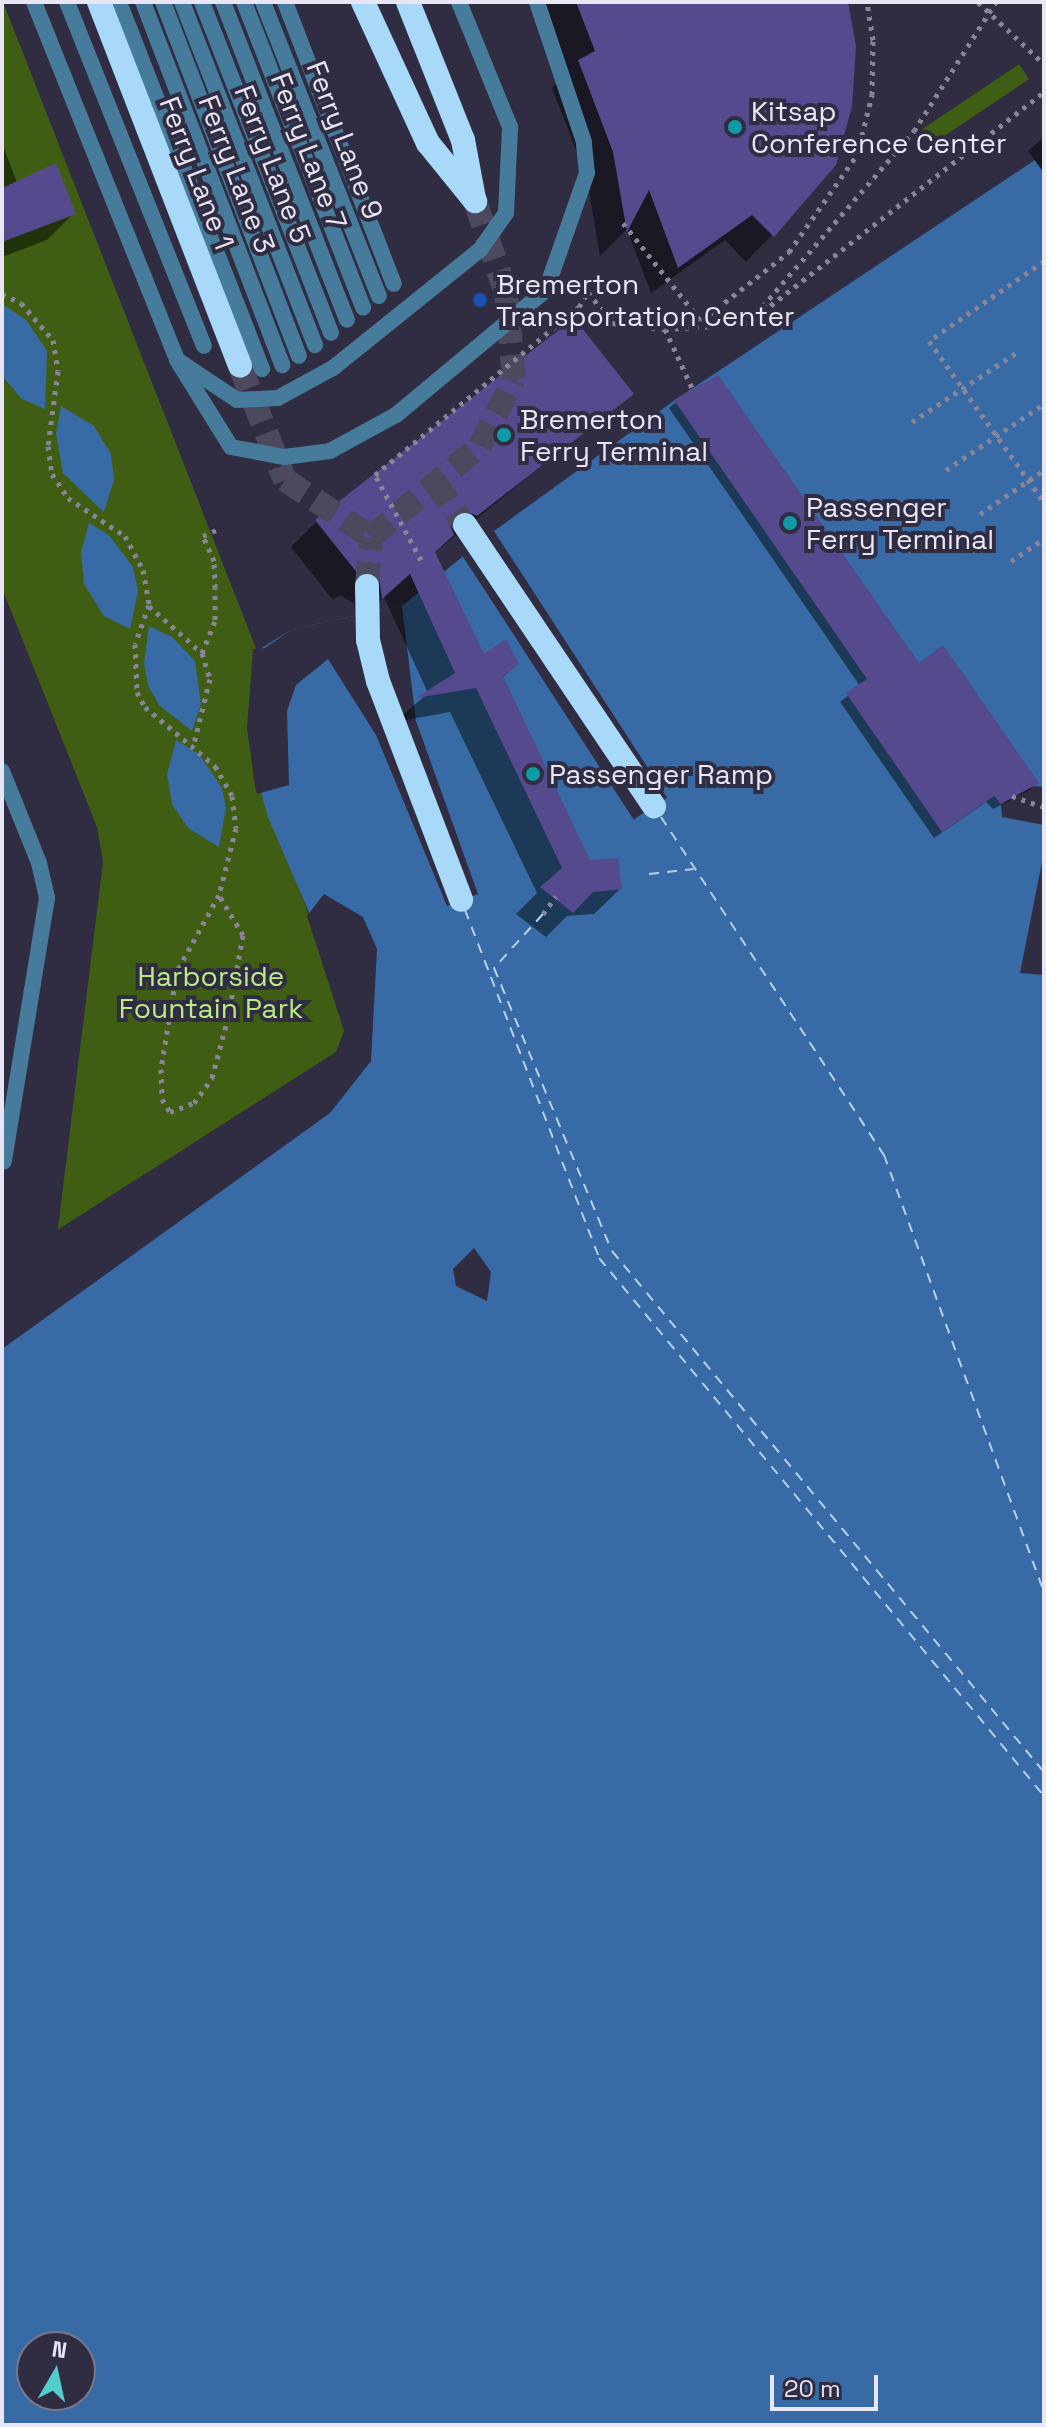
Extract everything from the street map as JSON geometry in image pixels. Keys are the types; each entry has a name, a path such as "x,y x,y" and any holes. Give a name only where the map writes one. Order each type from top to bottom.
{"highway":[{"name":"Ferry Lane 1","path":"99,2 251,367"},
{"path":"363,2 428,143 475,201 463,140 408,2"},
{"path":"465,525 654,806"},
{"path":"367,586 368,640 378,681 461,900"}],"lane":[{"path":"34,2 177,360 231,447 284,457 330,451 396,415 546,290 587,173 584,142 537,2"},
{"path":"67,2 204,346"},
{"path":"119,2 251,367"},
{"name":"Ferry Lane 3","path":"143,2 282,365"},
{"path":"163,2 299,356"},
{"name":"Ferry Lane 5","path":"182,2 315,345"},
{"path":"202,2 331,333"},
{"name":"Ferry Lane 7","path":"223,2 347,320"},
{"path":"244,2 363,308"},
{"name":"Ferry Lane 9","path":"263,2 379,296"},
{"path":"285,2 394,284"},
{"path":"177,360 237,400 278,398 333,368 480,250 506,213 510,127 459,2"},
{"path":"2,771 39,863 47,898 4,1162"}],"path":[{"path":"623,223 701,321 789,252 857,155 872,95 873,40 867,2"},
{"path":"978,2 1044,64"},
{"path":"747,324 914,131 996,2"},
{"path":"421,560 375,475 579,307 588,292 612,323 665,329 747,324 1044,92"},
{"path":"1044,261 929,341 1044,502"},
{"path":"2,294 21,303 53,340 58,371 48,446 52,474 68,498 125,536 143,570 149,605 135,644 137,692 145,707 193,744 215,766 232,796 236,828 219,895 177,971 161,1069 162,1099 170,1112 194,1103 212,1078 228,1018 243,935 219,895"},
{"path":"665,329 692,388"},
{"path":"912,422 1016,353"},
{"path":"946,470 1044,404"},
{"path":"980,514 1044,470"},
{"path":"202,653 215,620 214,561 203,536 219,529"},
{"path":"1011,561 1044,539"},
{"path":"149,605 202,653 210,679 193,744"},
{"path":"1012,796 1044,807"},
{"path":"543,914 556,896"}],"green space":[{"name":"Harborside Fountain Park","path":"3,2 257,651 299,887 348,1031 339,1054 57,1236 103,862 97,827 2,588"},
{"path":"1019,64 1029,79 933,144 923,129"}],"water":[{"path":"1035,160 1044,172 1044,2425 2,2425 2,1280 339,1054 348,1031 314,924 268,817 259,785 257,651 292,629 402,606 494,531 675,400"},
{"path":"2,304 26,320 47,351 45,409 22,399 2,376"},
{"path":"61,406 94,426 111,454 114,480 104,512 63,473 56,434"},
{"path":"89,523 109,535 133,567 138,591 130,629 104,616 84,584 81,552"},
{"path":"149,626 172,637 195,661 201,704 192,731 159,705 148,685 144,663"},
{"path":"176,740 199,754 222,788 226,808 219,847 188,828 172,804 167,774"}],"pier":[{"path":"494,531 667,798 634,819 460,553"},
{"path":"402,606 416,721 478,894 447,906 376,735 328,659 296,685 287,711 289,785 257,794 255,786 247,728 253,649 265,648 292,629"},
{"path":"1034,786 1044,787 1044,825 1002,817 1001,804"},
{"path":"1044,852 1044,975 1020,973"},
{"path":"324,894 363,917 377,949 371,1061 330,1113 2,1349 2,1275 54,1232 336,1052 344,1031 307,916"},
{"path":"474,1248 491,1272 487,1301 456,1286 453,1269"}],"building":[{"name":"Kitsap Conference Center","path":"576,2 848,2 856,46 852,106 836,165 774,237 752,215 678,268 649,190 627,232 613,152 578,60 595,51"},
{"path":"56,163 76,214 2,242 2,188"},
{"name":"Bremerton Ferry Terminal","path":"574,318 634,394 477,516 465,510 456,513 450,525 454,535 435,552 484,654 506,639 519,664 503,676 590,860 618,858 622,889 593,892 573,913 540,887 562,868 476,688 416,698 455,673 410,574 382,599 379,578 368,571 358,574 315,520"},
{"name":"Passenger Ferry Terminal","path":"718,375 919,663 943,645 1039,783 1001,804 994,796 942,832 846,693 867,679 674,400"}],"ferry route":[{"path":"661,817 884,1155 1044,1592"},
{"path":"649,874 694,869"},
{"path":"465,910 599,1258 1044,1796"},
{"path":"543,914 494,968 612,1251 1044,1772"}],"tunnel":[{"path":"367,586 371,537 480,446 514,379 506,293 475,201"},
{"path":"240,366 285,480 371,537"},
{"path":"435,482 465,525"}],"place":[{"name":"Kitsap Conference Center","path":"735,127"},
{"name":"Bremerton Transportation Center","path":"480,300"},
{"name":"Bremerton Ferry Terminal","path":"504,435"},
{"name":"Passenger Ferry Terminal","path":"790,523"},
{"name":"Passenger Ramp","path":"533,774"}]}
